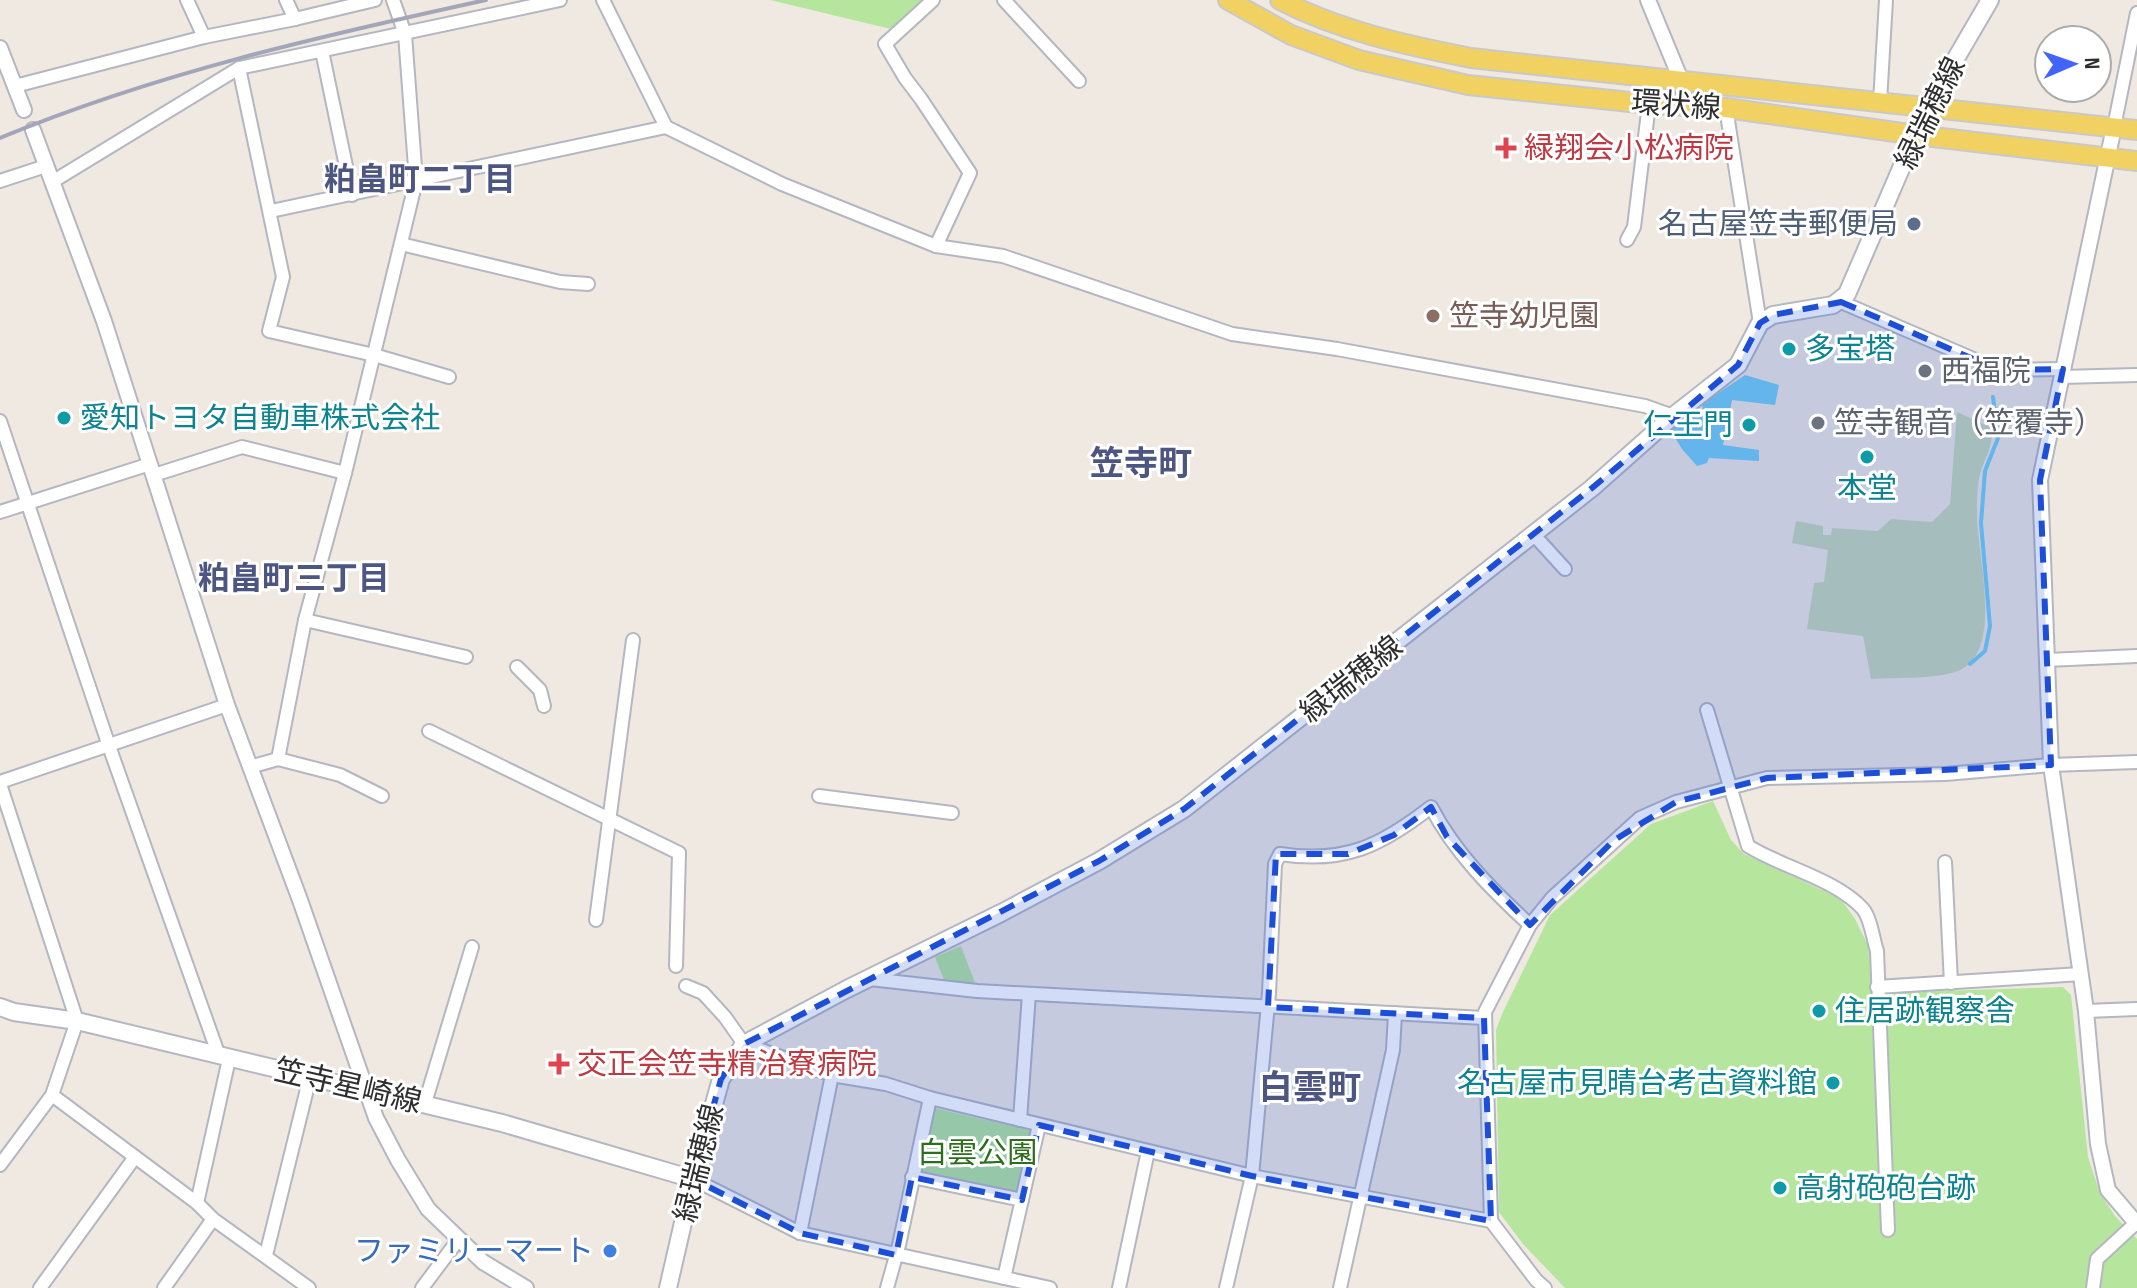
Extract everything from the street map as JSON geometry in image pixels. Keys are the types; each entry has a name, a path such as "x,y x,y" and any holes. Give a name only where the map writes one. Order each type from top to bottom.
{"main road":[{"name":"環状線","path":"1228,0 1291,35 1394,70 1468,85 1649,104 1726,108 1916,135 2137,161"},
{"name":"環状線","path":"1280,0 1314,8 1393,43 1471,58 2137,130"},
{"name":"緑瑞穂線","path":"1841,302 1927,108 1990,0"},
{"path":"1760,323 1773,315 1841,302"},
{"name":"緑瑞穂線","path":"668,1288 693,1179 721,1079 744,1044 1099,861 1184,809 1534,535 1673,416 1738,365 1760,323"},
{"name":"笠寺星崎線","path":"0,1007 14,1012 77,1021 425,1103 693,1179"}],"street":[{"path":"187,0 204,37"},
{"path":"286,0 295,19"},
{"path":"15,86 204,37 375,0"},
{"path":"278,759 305,620 345,473 416,181 405,34 393,0"},
{"path":"52,182 239,68 560,0"},
{"path":"603,0 666,127 782,184 936,246 1003,256 1232,334 1337,349 1645,406 1673,416"},
{"path":"933,0 885,44 970,173 936,246"},
{"path":"1004,0 1079,81"},
{"path":"1648,0 1681,80 1686,105"},
{"path":"1880,102 1886,0"},
{"path":"2093,1288 2097,1259 2137,1224 2108,1190 2098,1144 2086,1011 2051,765 2040,480 2137,13"},
{"path":"0,48 24,110"},
{"path":"322,51 352,195"},
{"path":"239,68 283,277 269,331 374,355 449,377"},
{"path":"1627,240 1634,227 1649,104"},
{"path":"1726,108 1760,323"},
{"path":"271,211 666,127"},
{"path":"33,130 104,321 227,705 300,900 376,1118 428,1209 483,1262 526,1288"},
{"path":"0,181 46,166"},
{"path":"401,244 560,282 588,284"},
{"path":"1841,302 1999,370 2137,375"},
{"path":"0,421 109,746 224,1058 197,1203"},
{"path":"0,512 27,502 242,447 345,473"},
{"path":"1534,535 1565,569"},
{"path":"305,620 466,657"},
{"path":"596,920 633,640"},
{"path":"2047,660 2137,656"},
{"path":"517,667 540,690 544,706"},
{"path":"0,1165 52,1095 77,1021 0,783 227,705"},
{"path":"1707,710 1748,846 1767,858 1798,868 1865,911 1877,951 1888,1230"},
{"path":"429,731 679,853 676,966"},
{"path":"250,767 278,759 340,775 382,796"},
{"path":"1539,1285 1491,1221 1485,1012 1530,925 1552,898 1640,818 1676,802 1767,778 1945,774 2137,762"},
{"path":"819,796 952,813"},
{"path":"1226,1288 1252,1176 1267,1007 1275,864 1280,854 1327,857 1368,848 1394,835 1431,807 1447,837 1500,898 1530,925"},
{"path":"1945,862 1951,983"},
{"path":"425,1103 472,947"},
{"path":"1877,987 2081,974"},
{"path":"870,979 977,991 1484,1018"},
{"path":"686,986 703,993 744,1044 832,1075 886,1084 930,1098 1252,1176 1491,1221"},
{"path":"1020,1120 1029,994"},
{"path":"2086,1011 2137,1009"},
{"path":"1340,1288 1393,1050 1395,1013"},
{"path":"800,1233 832,1075"},
{"path":"266,1255 310,1077"},
{"path":"52,1095 197,1203 213,1219 266,1255 291,1283 309,1288"},
{"path":"887,1288 930,1098"},
{"path":"1004,1278 1039,1125"},
{"path":"1119,1288 1148,1151"},
{"path":"40,1288 135,1157"},
{"path":"912,1177 1022,1200"},
{"path":"693,1179 800,1233 1050,1288"},
{"path":"164,1288 213,1219"},
{"path":"422,1288 458,1240"}],"highlighted area":[{"path":"1841,302 1999,370 2063,369 2040,480 2051,765 1767,778 1676,802 1613,841 1530,925 1447,837 1431,807 1394,835 1348,854 1276,854 1268,1007 1484,1018 1491,1221 1252,1176 1039,1125 1022,1200 912,1177 896,1255 800,1233 693,1179 721,1079 744,1044 1099,861 1184,809 1592,488 1738,365 1760,323 1773,315"}],"green space":[{"path":"770,0 924,0 891,29"},
{"path":"1957,412 1990,427 1991,433 1991,445 1980,474 1977,497 1985,596 1982,640 1975,657 1953,673 1871,679 1863,636 1807,629 1814,583 1824,582 1828,550 1792,543 1796,521 1823,526 1823,535 1831,535 1832,528 1878,531 1891,519 1932,522 1950,504"},
{"path":"1713,801 1731,840 1744,854 1841,899 1868,945 1873,993 2063,987 2071,995 2088,1157 2100,1193 2115,1216 2137,1239 2137,1288 1565,1288 1523,1244 1499,1212 1496,1030 1502,1014 1550,915 1651,824"},
{"path":"961,946 975,983 944,980 935,957"},
{"name":"白雲公園","path":"934,1108 1034,1131 1019,1197 920,1175"}],"water":[{"path":"1745,375 1779,385 1775,405 1732,400 1723,445 1759,450 1759,461 1709,458 1707,463 1697,466 1669,428 1686,417 1699,418 1702,404"}],"waterway":[{"path":"1970,664 1985,651 1990,626 1981,523 1985,471 1998,438 1993,397"}],"railway":[{"path":"0,138 179,75 301,42 486,0"}],"place":[{"name":"緑翔会小松病院","path":"1506,148"},
{"name":"名古屋笠寺郵便局","path":"1914,224"},
{"name":"笠寺幼児園","path":"1433,316"},
{"name":"多宝塔","path":"1789,349"},
{"name":"西福院","path":"1925,371"},
{"name":"愛知トヨタ自動車株式会社","path":"64,418"},
{"name":"笠寺観音（笠覆寺）","path":"1818,423"},
{"name":"仁王門","path":"1749,425"},
{"name":"本堂","path":"1867,457"},
{"name":"住居跡観察舎","path":"1819,1011"},
{"name":"交正会笠寺精治寮病院","path":"559,1064"},
{"name":"名古屋市見晴台考古資料館","path":"1833,1083"},
{"name":"高射砲砲台跡","path":"1780,1188"},
{"name":"ファミリーマート","path":"610,1251"}],"district":[{"name":"粕畠町二丁目","path":"420,179"},
{"name":"笠寺町","path":"1141,463"},
{"name":"粕畠町三丁目","path":"294,578"},
{"name":"白雲町","path":"1310,1087"}]}
